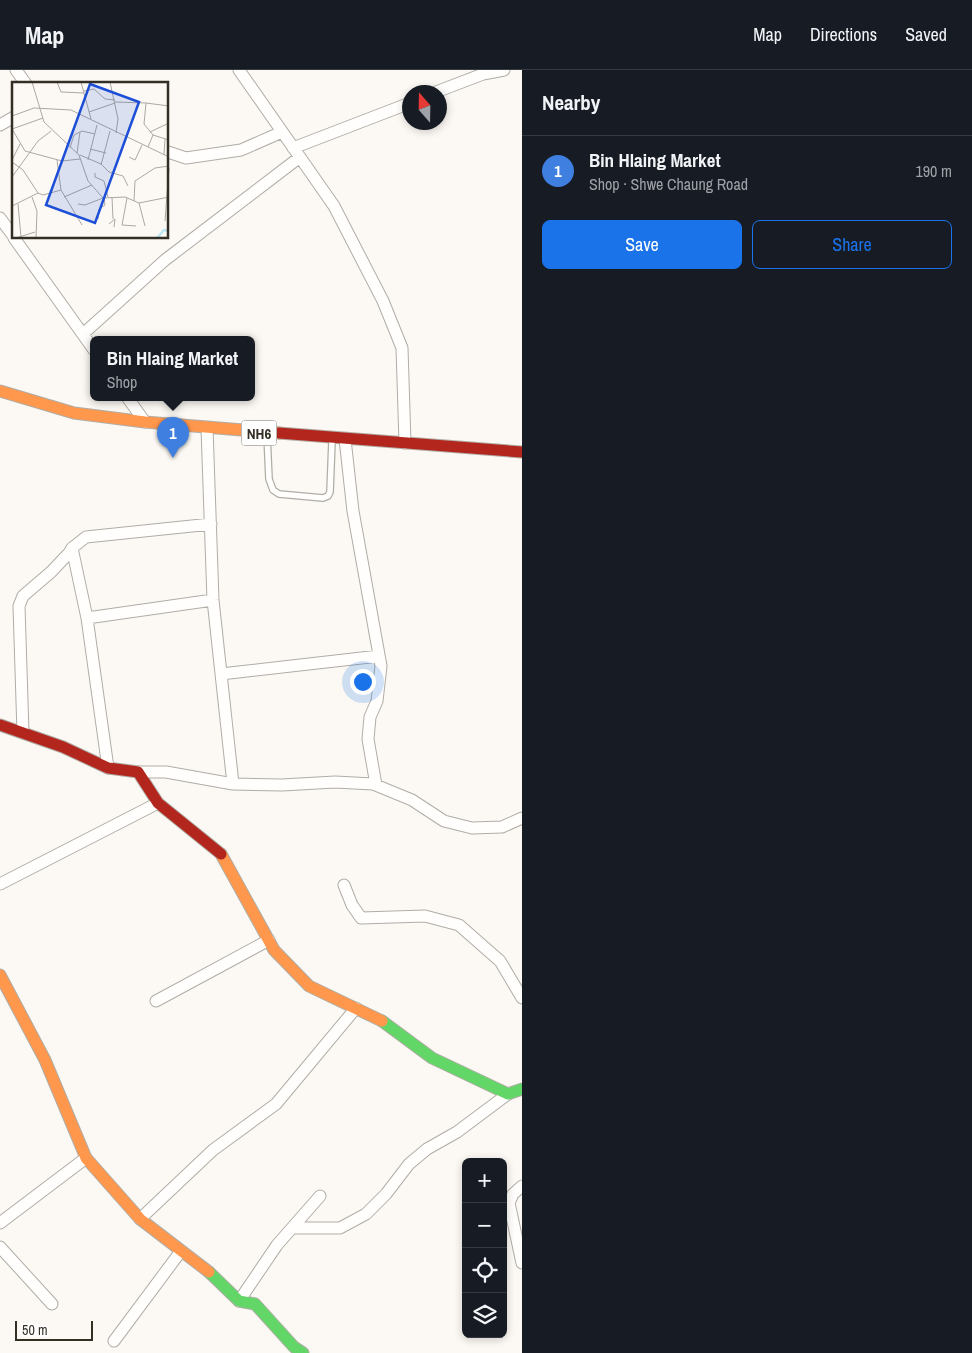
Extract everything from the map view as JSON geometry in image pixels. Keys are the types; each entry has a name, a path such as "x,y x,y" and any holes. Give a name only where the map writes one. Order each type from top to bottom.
{"main road":[{"name":"NH6","path":"0,391 74,413 145,422 522,452"},
{"path":"0,725 63,747 108,768 138,772 158,803 220,852 274,950 309,986 381,1021 432,1058 508,1094 521,1091"},
{"path":"0,975 46,1060 86,1158 140,1219 212,1274 239,1301 255,1304 294,1347 303,1353"}],"street":[{"path":"16,70 25,82"},
{"path":"239,70 334,206 383,301 402,348 405,443"},
{"path":"447,88 483,74 504,70"},
{"path":"83,334 165,260 296,153 402,107"},
{"path":"0,125 12,118"},
{"path":"169,152 186,158 241,150 282,132"},
{"path":"0,218 12,234"},
{"path":"15,239 90,344"},
{"path":"130,401 145,422"},
{"path":"207,428 214,600 233,784"},
{"path":"345,439 353,511 379,656 380,682 377,701 370,717 368,739 376,785"},
{"path":"23,733 19,606 23,596 51,572 72,548 86,537 211,524"},
{"path":"72,548 87,618 108,768"},
{"path":"87,618 214,600"},
{"path":"221,674 379,656"},
{"path":"138,772 166,772 233,784 282,785 335,782 376,785 412,800 444,821 462,826 502,827 522,818"},
{"path":"0,884 158,803"},
{"path":"344,885 352,905 361,918 425,916 459,925 500,961 522,998"},
{"path":"156,1001 269,940"},
{"path":"140,1219 213,1150 276,1104 356,1008"},
{"path":"292,1228 340,1228 366,1214 386,1194 409,1164 426,1149 472,1122 508,1094"},
{"path":"0,1223 86,1158"},
{"path":"522,1186 513,1194 509,1202 522,1263"},
{"path":"239,1301 277,1245 320,1196"},
{"path":"0,1248 52,1304"},
{"path":"114,1341 181,1251"}],"lane":[{"path":"267,433 268,463 273,490 279,494 323,498 330,492 332,438"}],"traffic: fast":[{"path":"382,1021 432,1058 508,1094 522,1089"},
{"path":"209,1272 239,1301 255,1304 294,1347 303,1353"}],"traffic: slow":[{"path":"0,391 74,413 145,422 279,433"},
{"path":"221,854 274,950 309,986 382,1021"},
{"path":"0,975 45,1060 86,1158 140,1219 209,1272"}],"traffic: jam":[{"path":"279,433 522,452"},
{"path":"0,725 63,747 108,768 138,772 158,803 221,854"}],"place":[{"name":"Bin Hlaing Market","path":"173,458"}]}
